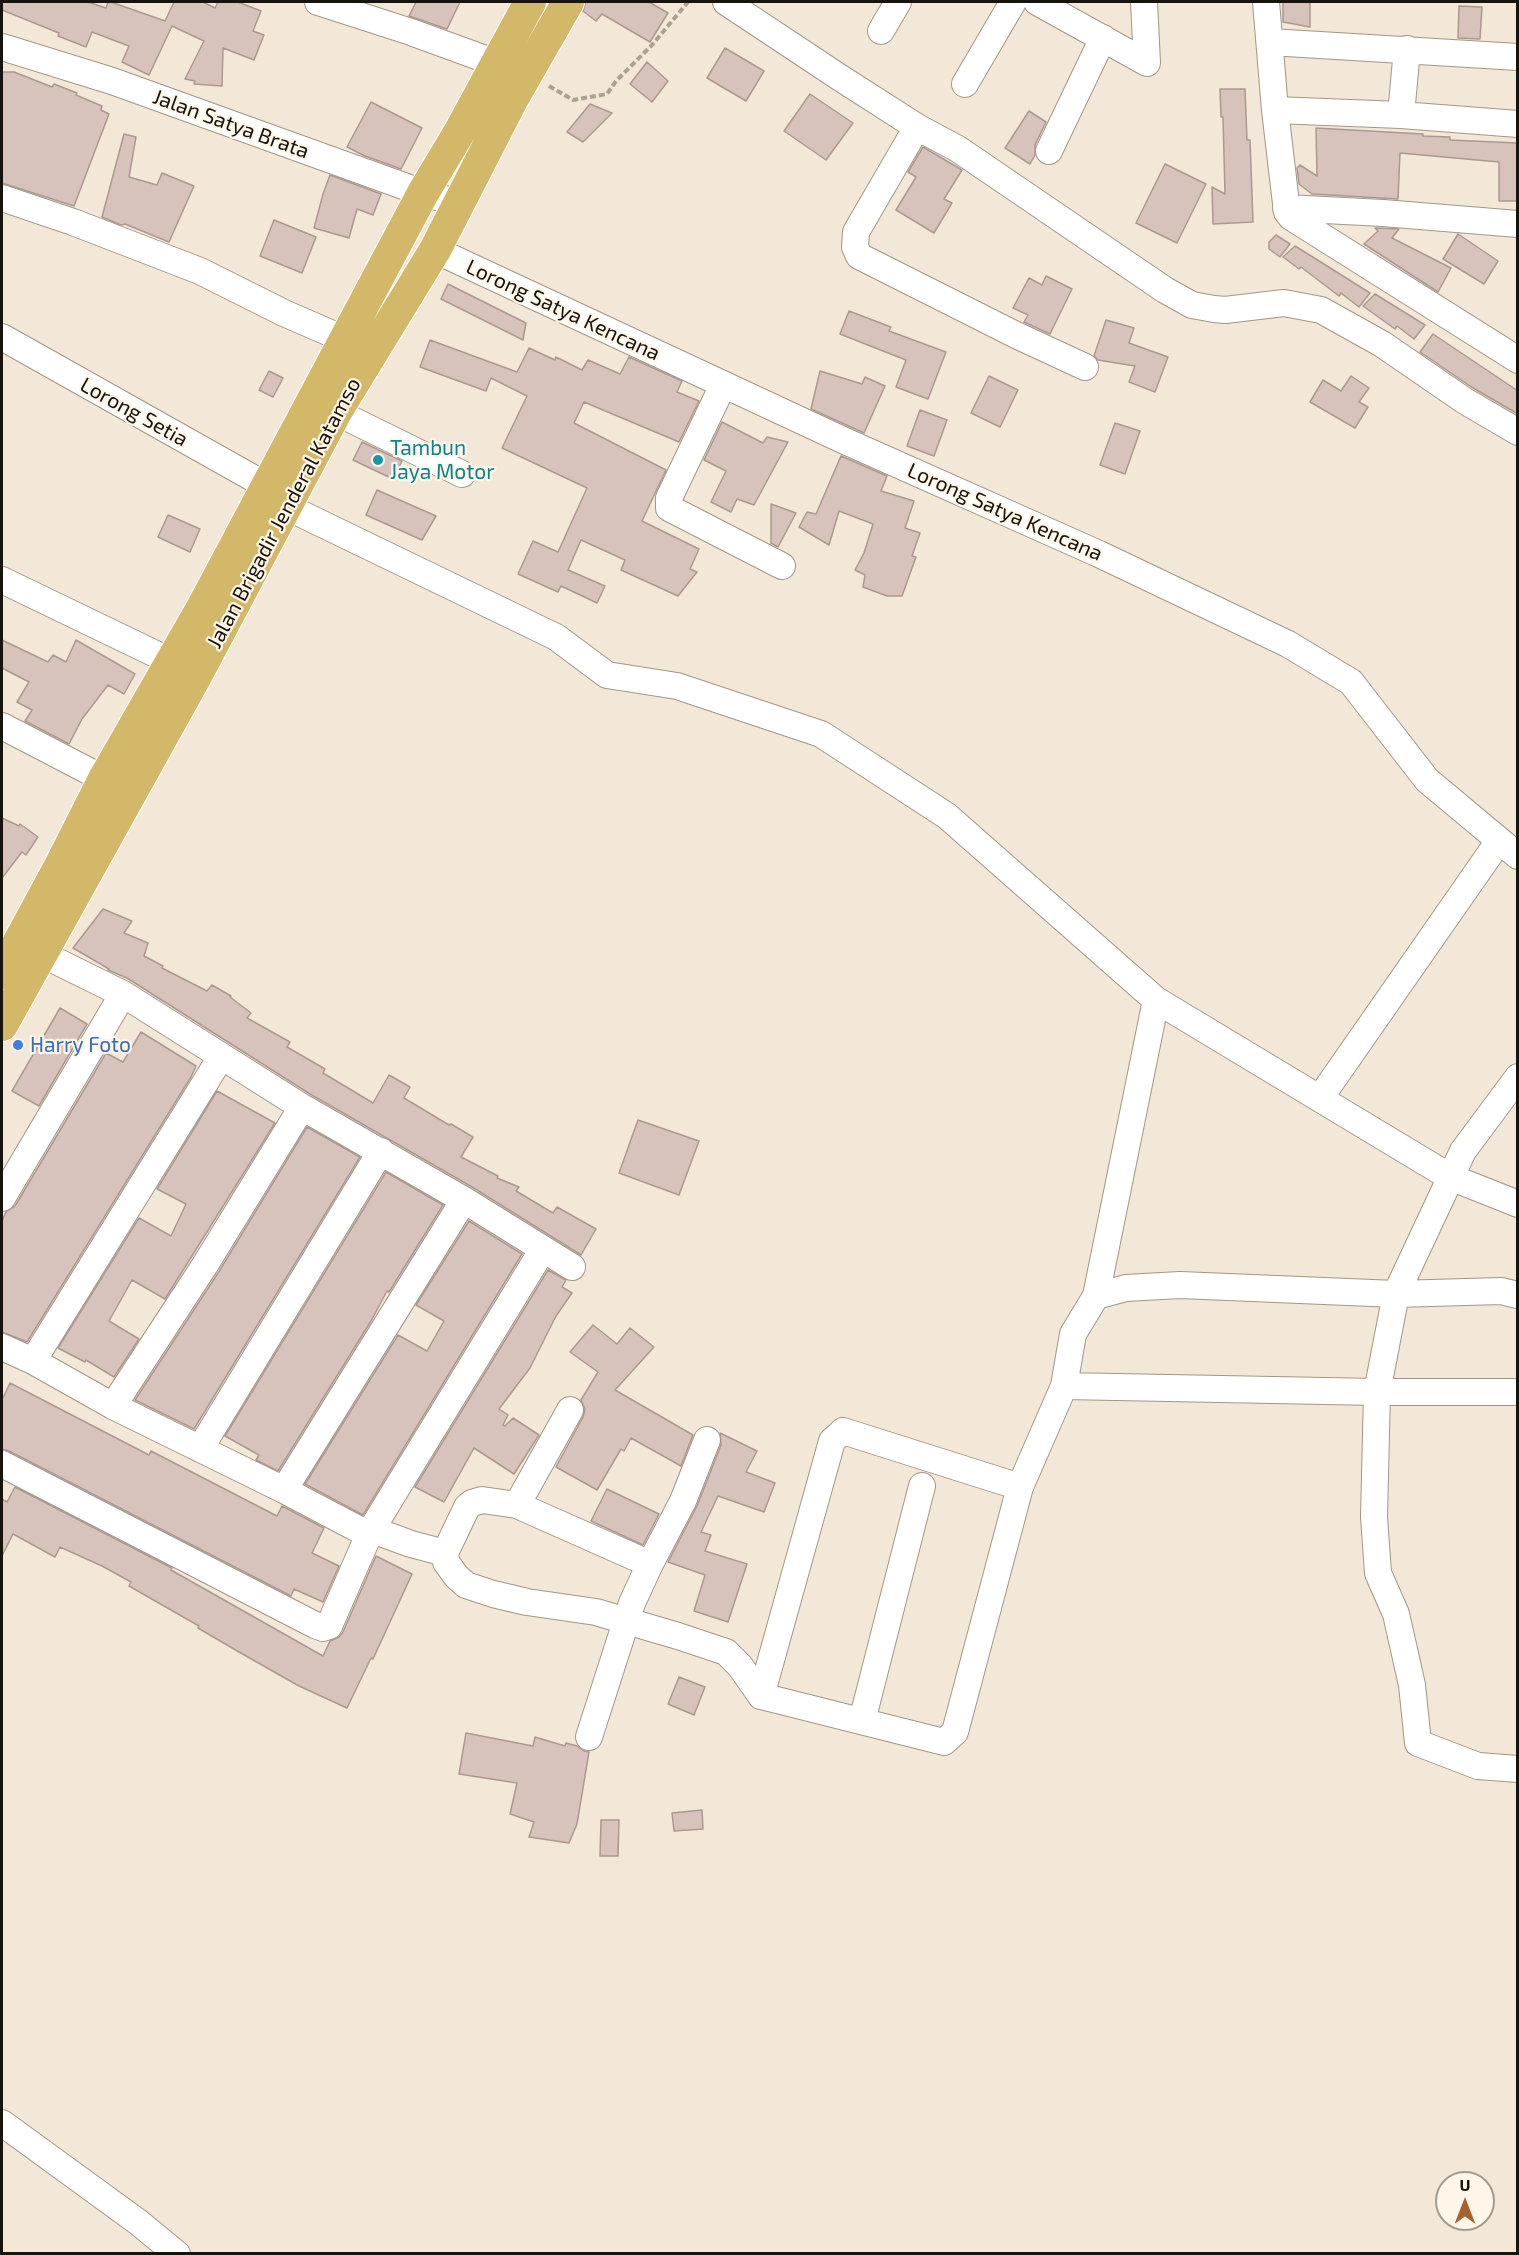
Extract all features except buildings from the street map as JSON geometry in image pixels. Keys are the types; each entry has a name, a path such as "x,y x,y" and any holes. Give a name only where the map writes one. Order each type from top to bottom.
{"main road":[{"name":"Jalan Brigadir Jenderal Katamso","path":"2,1025 241,593 276,496 346,339 423,193 460,131 530,2"},
{"name":"Jalan Brigadir Jenderal Katamso","path":"2,973 104,779 152,698 170,661 276,496 336,412 435,250 513,98 568,2"}],"street":[{"path":"318,2 496,63"},
{"path":"726,2 917,127 958,149 1165,290 1192,305 1224,310 1284,303 1321,310 1382,344 1465,401 1518,432"},
{"path":"881,31 898,2"},
{"path":"965,84 1013,2"},
{"path":"1037,2 1147,63 1144,2"},
{"path":"1266,2 1286,208 1291,217 1518,360"},
{"path":"1049,151 1103,38"},
{"path":"1270,42 1518,57"},
{"name":"Jalan Satya Brata","path":"2,47 112,81 423,193 459,203"},
{"path":"1401,115 1407,49"},
{"path":"1275,110 1401,115 1518,124"},
{"path":"917,127 856,232 855,247 859,256 1085,367"},
{"path":"2,198 73,222 200,271 284,313 346,339"},
{"path":"1286,208 1518,224"},
{"name":"Lorong Satya Kencana","path":"435,250 723,385 1099,554 1288,644 1351,682 1427,780 1508,849"},
{"name":"Lorong Setia","path":"2,337 276,496 556,637 607,675 677,686 821,734 947,816 1156,1000 1450,1177 1518,1204"},
{"path":"723,385 669,498 669,508 783,566"},
{"path":"336,412 462,474"},
{"path":"2,580 170,661"},
{"path":"2,726 104,779"},
{"path":"1320,1098 1508,849"},
{"path":"42,954 123,994 302,1107 464,1200 572,1267"},
{"path":"2,1198 123,994"},
{"path":"650,1564 517,1505 482,1500 467,1507 445,1552 446,1562 466,1585 527,1602 596,1612 726,1652 740,1666 761,1696 944,1742 955,1732 1020,1487 1064,1386 1073,1334 1096,1296 1156,1000"},
{"path":"33,1361 220,1057"},
{"path":"1518,1077 1462,1151 1396,1294 1377,1392 1374,1517 1378,1573 1396,1614 1412,1685 1418,1743 1478,1766 1518,1769"},
{"path":"113,1406 205,1265 302,1107"},
{"path":"200,1449 381,1151"},
{"path":"284,1490 464,1200"},
{"path":"2,1464 323,1628 329,1626 370,1532 543,1248"},
{"path":"1096,1296 1126,1288 1180,1285 1396,1294 1501,1291 1518,1295"},
{"path":"2,1350 33,1361 113,1406 358,1529 445,1552"},
{"path":"1064,1386 1377,1392 1518,1392"},
{"path":"517,1505 570,1410"},
{"path":"761,1696 832,1441 843,1431 1020,1487"},
{"path":"589,1737 632,1603 683,1501 707,1440"},
{"path":"862,1721 922,1486"},
{"path":"2,2123 177,2253"}],"path":[{"path":"545,84 573,100 607,94 616,81 652,45 688,2"}],"place":[{"name":"Tambun Jaya Motor","path":"378,460"},
{"name":"Harry Foto","path":"18,1045"}]}
